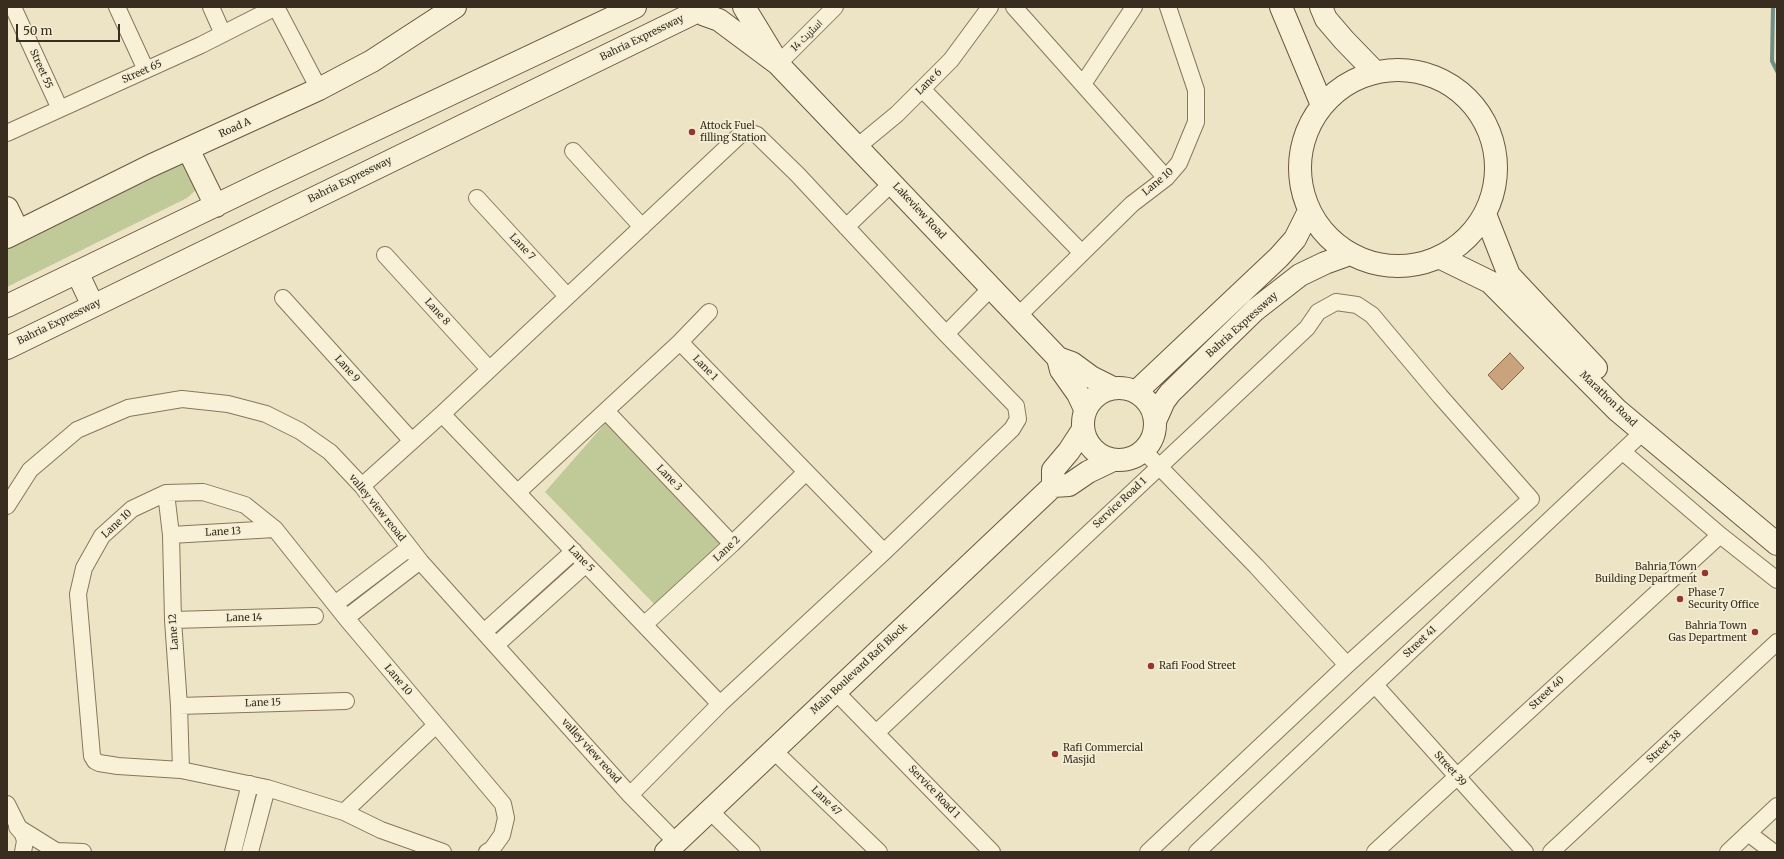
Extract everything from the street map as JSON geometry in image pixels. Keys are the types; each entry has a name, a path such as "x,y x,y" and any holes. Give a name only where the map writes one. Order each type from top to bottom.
{"main road":[{"name":"Road A","path":"13,234 188,149 277,110 319,89 372,61 455,7"},
{"path":"7,306 266,181 635,7"},
{"name":"Bahria Expressway","path":"7,348 695,12 715,14 726,7"},
{"path":"744,7 778,64"},
{"path":"1281,7 1322,105"},
{"path":"1320,7 1326,19 1375,72"},
{"path":"695,12 719,20 778,64"},
{"name":"Lakeview Road","path":"778,64 991,288 1019,315 1058,358"},
{"path":"1400,69 1425,73 1448,82 1472,103 1483,118 1493,141 1497,165 1494,190 1485,214 1477,227 1466,239 1453,249 1439,257 1410,266 1394,266 1364,260 1350,254 1334,242 1324,233 1309,211 1302,193 1300,181 1300,156 1304,138 1309,126 1322,105 1337,90 1355,79 1375,72 1400,69"},
{"path":"188,149 216,206"},
{"path":"7,208 13,234"},
{"path":"1136,392 1279,257 1295,240 1309,211"},
{"name":"Marathon Road","path":"1485,214 1509,275 1541,310 1616,389 1777,528"},
{"name":"Bahria Expressway","path":"1155,421 1164,401 1170,393 1255,310 1300,274 1350,254"},
{"name":"Marathon Road","path":"1439,257 1490,282 1617,410 1777,544"},
{"path":"77,272 93,306"},
{"path":"1058,358 1072,363 1091,377 1113,388"},
{"path":"1058,358 1061,370 1078,394 1085,409"},
{"path":"1113,388 1125,388 1136,392 1149,404 1155,421 1153,437 1143,450 1129,459 1113,460 1095,452 1087,443 1082,431 1082,420 1085,409 1093,397 1113,388"},
{"path":"1082,431 1069,451 1053,470 1053,486 1069,485 1088,472 1113,460"},
{"name":"Main Boulevard Rafi Block","path":"671,847 1053,486"}],"street":[{"name":"Street 55","path":"13,7 60,109"},
{"path":"117,7 146,70"},
{"path":"211,7 223,34"},
{"name":"Street 65","path":"7,133 223,34 276,7"},
{"path":"276,7 319,89"},
{"name":"اسٹریٹ 14","path":"778,64 835,7"},
{"name":"Lane 6","path":"857,147 896,114 951,60 990,7"},
{"path":"1014,7 1166,178"},
{"path":"1083,84 1134,7"},
{"name":"Lane 10","path":"1019,315 1081,252 1132,204 1166,178 1179,163 1196,122 1196,90 1168,7"},
{"path":"922,89 1081,252"},
{"path":"362,486 411,440 442,414 488,369 740,136 749,132 757,135 798,175 946,334 1016,406 1018,419 1012,428 884,552 720,704 630,795"},
{"path":"573,151 642,227"},
{"path":"846,227 892,183"},
{"name":"Lane 7","path":"477,198 567,296"},
{"name":"Lane 8","path":"385,255 488,369"},
{"path":"946,334 991,288"},
{"name":"Lane 9","path":"283,298 411,440"},
{"name":"Service Road 1","path":"876,733 1306,328 1318,312 1336,302 1357,305 1372,314 1440,396 1531,499 1347,665"},
{"path":"518,492 680,342 709,312"},
{"name":"Lane 1","path":"680,342 884,552"},
{"name":"valley view reoad","path":"7,506 30,470 77,430 128,408 182,399 228,404 266,414 300,430 330,452 362,486 420,561 630,795 671,847"},
{"name":"Lane 3","path":"606,411 732,544"},
{"name":"Lane 5","path":"442,414 645,624 720,704"},
{"name":"Street 41","path":"1197,852 1643,432"},
{"path":"1143,450 1256,566 1347,665 1148,852"},
{"path":"1623,452 1720,535 1777,580"},
{"name":"Lane 2","path":"645,624 732,544 806,472"},
{"name":"Lane 10","path":"443,852 381,830 344,812 267,788 181,770 118,766 95,761 92,756 78,594 84,568 102,536 132,509 166,494 203,492 246,505 275,529 346,618 503,804 506,818 502,835 492,849 487,852"},
{"name":"Lane 12","path":"166,494 171,535 173,620 179,706 181,770"},
{"name":"Lane 13","path":"171,535 275,529"},
{"name":"Street 40","path":"1375,852 1720,535"},
{"path":"335,604 409,548"},
{"path":"484,632 574,552"},
{"path":"346,618 420,561"},
{"path":"496,645 586,564"},
{"name":"Lane 14","path":"173,620 315,616"},
{"name":"Street 38","path":"1551,852 1777,642"},
{"name":"Street 39","path":"1375,685 1525,852"},
{"name":"Service Road 1","path":"835,691 992,852"},
{"name":"Lane 15","path":"179,706 346,700"},
{"path":"344,812 436,725"},
{"name":"Lane 47","path":"773,750 879,852"},
{"path":"233,852 250,784"},
{"path":"250,852 267,788"},
{"path":"7,804 13,824 24,841 23,852"},
{"path":"1728,852 1777,806"},
{"path":"709,810 752,852"},
{"path":"13,824 54,851 83,852"},
{"path":"1748,833 1773,852"}],"green space":[{"path":"183,159 196,190 187,198 7,287 7,246"},
{"path":"609,419 728,545 659,609 545,492"}],"building":[{"path":"1510,353 1524,368 1502,390 1488,375"}],"waterway":[{"path":"1773,7 1772,61 1777,71"}],"place":[{"name":"Attock Fuel filling Station","path":"692,132"},
{"name":"Bahria Town Building Department","path":"1705,573"},
{"name":"Phase 7 Security Office","path":"1680,599"},
{"name":"Bahria Town Gas Department","path":"1755,632"},
{"name":"Rafi Food Street","path":"1151,666"},
{"name":"Rafi Commercial Masjid","path":"1055,754"}]}
